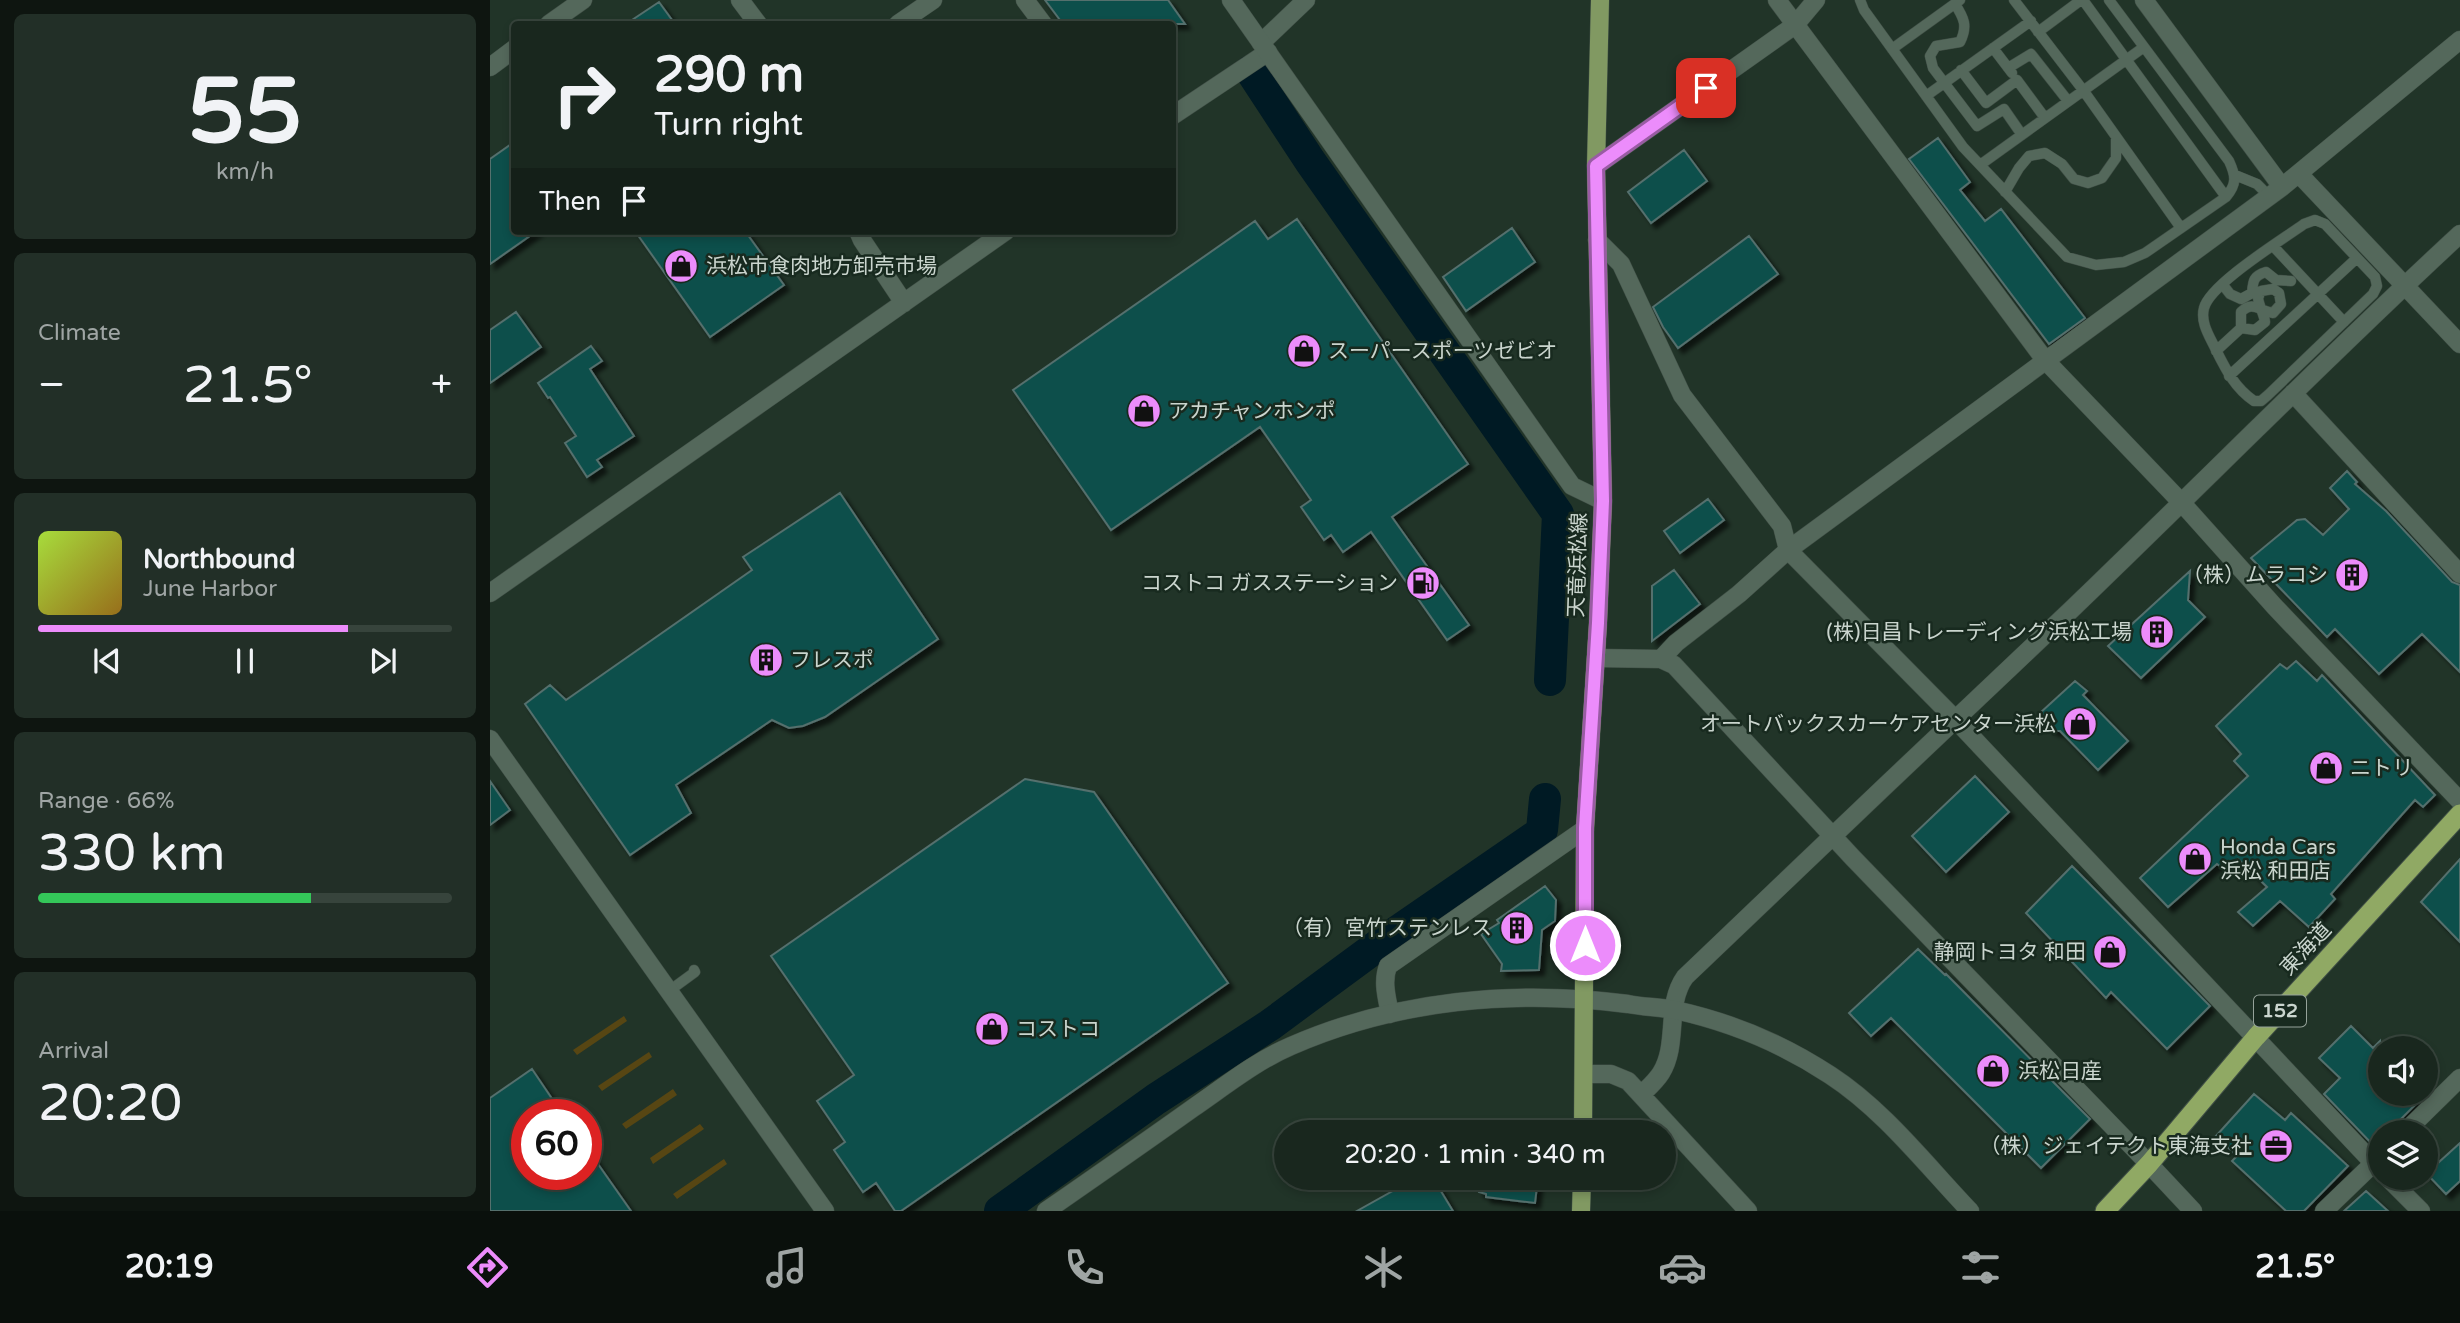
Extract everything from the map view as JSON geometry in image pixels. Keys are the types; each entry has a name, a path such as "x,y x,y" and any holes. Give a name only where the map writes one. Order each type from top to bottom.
{"highway":[{"name":"東海道","path":"2105,1211 2149,1164 2256,1037 2460,814"}],"main road":[{"name":"天竜浜松線","path":"1583,1120 1585,828 1603,501 1596,166 1600,0"},
{"path":"1581,1211 1582,1190"}],"street":[{"path":"740,0 756,21"},
{"path":"902,21 933,0"},
{"path":"1025,0 1041,21"},
{"path":"1231,0 1572,486 1603,501"},
{"path":"1176,113 1234,75 1265,48 1306,0"},
{"path":"1777,0 2045,360 2460,801"},
{"path":"1596,166 1795,25 1816,0"},
{"path":"2144,0 2276,191"},
{"path":"552,21 573,3"},
{"path":"1661,659 1676,643 1739,594 1788,550 2299,174 2460,40"},
{"path":"490,66 511,51"},
{"path":"2299,174 2460,344"},
{"path":"1642,1094 1661,1073 1673,1034 1678,986 1685,976 2460,234"},
{"path":"860,235 904,303"},
{"path":"490,593 1000,235"},
{"path":"1597,240 1621,264 1682,396 1782,526 1788,550 1954,718 2368,1153"},
{"path":"2293,393 2460,574"},
{"path":"1596,658 1661,659 1674,665 2193,1211"},
{"path":"490,739 825,1211"},
{"path":"1390,1014 1384,985 1388,966 1585,828"},
{"path":"1046,1211 1268,1058 1313,1037 1390,1014 1462,1001 1585,999 1674,1010 1734,1027 1773,1043 1832,1076 1880,1117 1970,1211"},
{"path":"1585,1074 1614,1074 1628,1081 1748,1211"},
{"path":"2417,1120 2460,1078"},
{"path":"2324,1211 2368,1172"},
{"path":"2400,1190 2421,1211"}],"lane":[{"path":"1860,0 1864,10 1963,147 2067,257 2096,265 2124,262 2181,228 2226,197 2234,187 2235,175 2229,161 2109,0"},
{"path":"2014,0 2083,90 2181,228"},
{"path":"2038,32 2082,0 2226,197"},
{"path":"1892,49 1958,2 1965,20 1965,32 1960,42 1936,46 1930,56 1933,68 1977,126 2004,109 2022,135"},
{"path":"1926,96 2031,21"},
{"path":"1980,165 2144,47"},
{"path":"1993,48 2045,118"},
{"path":"2008,68 2031,54 2068,102"},
{"path":"1961,71 1986,103 2017,80"},
{"path":"2005,192 2029,156 2045,153 2062,163 2074,179 2088,183 2102,178 2116,158 2116,136"},
{"path":"2235,175 2276,191"},
{"path":"2315,220 2325,225 2357,258 2375,276 2377,286 2373,294 2261,401 2254,401 2246,396 2229,376 2204,325 2204,309 2223,285 2304,224 2315,220"},
{"path":"2273,246 2295,277 2318,293 2344,322"},
{"path":"2229,376 2357,258"},
{"path":"2223,285 2230,294 2241,299 2252,293 2253,280 2258,274 2266,272 2276,280 2295,277"},
{"path":"2279,293 2295,277"},
{"path":"2217,351 2241,328 2241,312 2246,307 2253,305 2260,309 2273,313 2281,304 2279,293 2273,289 2261,291 2258,298 2260,309 2265,322 2255,330 2241,328"},
{"path":"669,991 692,976 694,970"}],"shaded area":[{"path":"624,1016 627,1021 577,1055 573,1050"},
{"path":"649,1052 652,1057 602,1091 598,1086"},
{"path":"673,1089 677,1095 626,1129 622,1124"},
{"path":"700,1124 704,1129 653,1164 650,1158"},
{"path":"724,1159 727,1164 677,1199 673,1194"}],"building":[{"path":"1045,0 1168,0 1185,24 1176,24 1176,21 1061,21"},
{"path":"659,2 673,21 630,21"},
{"path":"1938,138 1970,182 1960,190 1985,221 2001,209 2085,318 2049,344 1909,159"},
{"path":"511,144 511,235 531,235 490,264 490,159"},
{"path":"1684,150 1707,181 1651,223 1628,192"},
{"path":"1297,219 1468,464 1392,517 1469,625 1447,640 1371,532 1343,552 1331,535 1324,540 1301,507 1311,500 1260,427 1111,530 1013,390 1255,221 1268,239"},
{"path":"1512,228 1535,262 1466,311 1443,277"},
{"path":"638,235 748,235 784,285 710,337"},
{"path":"1749,236 1778,274 1678,348 1653,307"},
{"path":"516,312 541,347 490,383 490,330"},
{"path":"591,346 602,361 590,369 634,436 597,460 602,467 587,477 565,443 576,436 538,383"},
{"path":"2347,471 2357,482 2355,484 2386,511 2452,582 2460,585 2460,672 2422,634 2379,674 2335,629 2327,637 2251,558 2297,520 2305,519 2323,535 2349,509 2330,488"},
{"name":"フレスポ","path":"840,493 938,639 825,717 803,726 789,728 772,720 676,785 691,813 630,855 525,704 550,685 566,700 752,570 743,557"},
{"path":"1708,499 1724,520 1680,553 1664,531"},
{"path":"1674,570 1700,604 1652,641 1652,586"},
{"name":"(株)日昌トレーディング浜松工場","path":"2190,571 2188,600 2205,617 2141,678 2108,646"},
{"name":"ニトリ","path":"2296,661 2317,681 2322,675 2435,795 2423,807 2415,800 2331,894 2335,899 2309,927 2280,901 2253,926 2238,912 2267,887 2238,859 2226,871 2217,864 2168,907 2140,878 2248,776 2234,761 2241,754 2216,726 2280,664 2287,669"},
{"name":"オートバックスカーケアセンター浜松","path":"2075,681 2087,691 2083,695 2128,741 2098,770 2060,731 2048,727 2050,722 2040,713"},
{"path":"1975,776 2009,812 1946,872 1912,836"},
{"name":"コストコ","path":"1025,779 1094,792 1228,983 901,1211 895,1211 876,1183 863,1192 834,1150 845,1142 817,1101 854,1075 771,956"},
{"path":"490,781 510,810 490,825"},
{"path":"2460,859 2460,942 2421,902"},
{"name":"静岡トヨタ 和田","path":"2072,866 2210,1006 2167,1049 2111,992 2106,998 2026,913"},
{"name":"（有）宮竹ステンレス","path":"1545,886 1556,900 1555,921 1542,930 1539,970 1501,971 1502,964 1481,934"},
{"name":"浜松日産","path":"1918,949 2090,1119 2041,1168 1891,1018 1871,1036 1849,1013"},
{"path":"2351,1026 2368,1043 2368,1106 2414,1106 2400,1120 2368,1120 2368,1140 2324,1094 2340,1078 2319,1058"},
{"path":"532,1069 552,1099 511,1099 511,1190 602,1190 602,1170 631,1211 490,1211 490,1098"},
{"name":"（株）ジェイテクト東海支社","path":"2254,1094 2285,1120 2291,1113 2348,1166 2304,1211 2286,1211 2232,1161 2237,1156 2216,1136"},
{"path":"2460,1143 2460,1181 2446,1194 2438,1186 2439,1162"},
{"path":"1395,1190 1440,1190 1453,1211 1357,1211"},
{"path":"1537,1190 1535,1203 1486,1197 1486,1194 1479,1192"},
{"path":"2366,1191 2388,1211 2344,1211"}],"waterway":[{"path":"1251,71 1310,161 1558,514 1550,680"},
{"path":"1000,1211 1156,1099 1270,1025 1388,938 1539,834 1542,830 1545,799"}],"place":[{"name":"浜松市食肉地方卸売市場","path":"681,266"},
{"name":"スーパースポーツゼビオ","path":"1304,351"},
{"name":"アカチャンホンポ","path":"1144,411"},
{"name":"（株）ムラコシ","path":"2352,575"},
{"name":"コストコ ガスステーション","path":"1423,583"},
{"name":"(株)日昌トレーディング浜松工場","path":"2157,632"},
{"name":"フレスポ","path":"766,660"},
{"name":"オートバックスカーケアセンター浜松","path":"2080,724"},
{"name":"ニトリ","path":"2326,768"},
{"name":"Honda Cars 浜松 和田店","path":"2195,859"},
{"name":"（有）宮竹ステンレス","path":"1517,928"},
{"name":"静岡トヨタ 和田","path":"2110,952"},
{"name":"コストコ","path":"992,1029"},
{"name":"浜松日産","path":"1993,1071"},
{"name":"（株）ジェイテクト東海支社","path":"2276,1146"}],"route":[{"path":"1585,945 1585,828 1603,501 1596,166 1706,88"}]}
